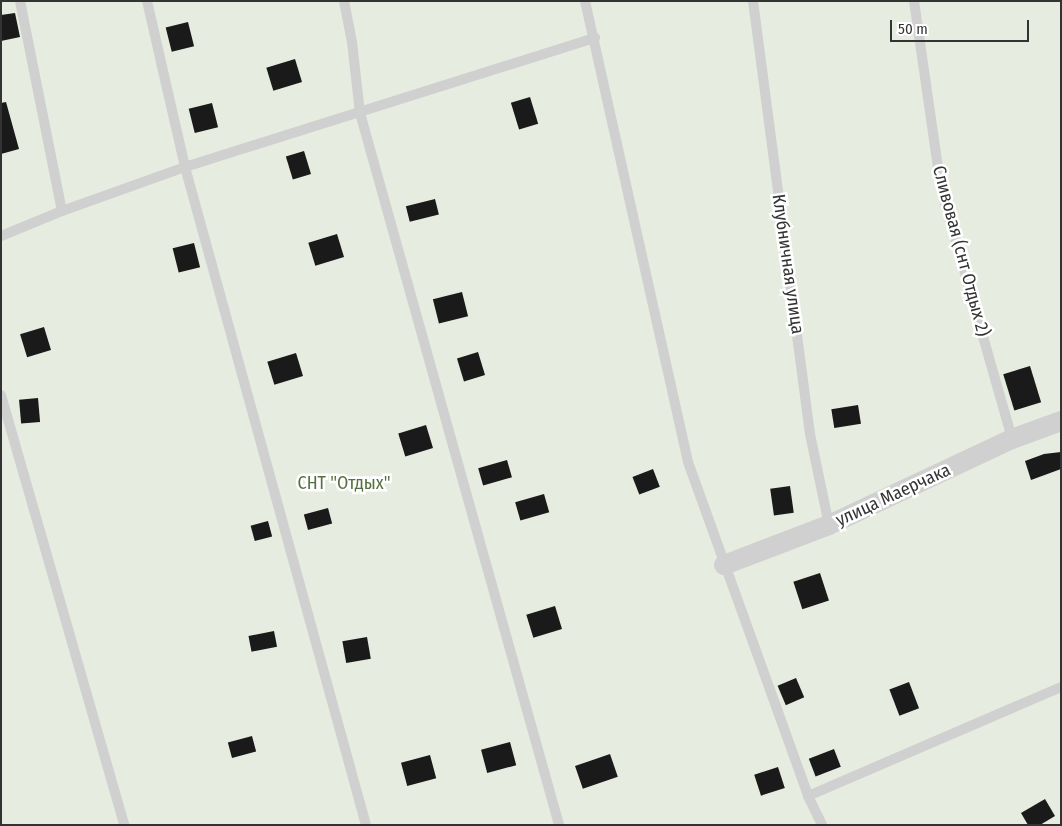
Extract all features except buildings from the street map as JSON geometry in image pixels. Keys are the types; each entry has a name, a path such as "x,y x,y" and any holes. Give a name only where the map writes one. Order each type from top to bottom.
{"street":[{"name":"улица Маерчака","path":"724,565 829,525 1012,439 1061,421"}],"lane":[{"path":"20,1 62,211"},
{"path":"147,1 185,167 366,825"},
{"path":"344,1 352,42 360,113 559,825"},
{"path":"585,1 595,38 688,462 808,796 822,825"},
{"name":"Клубничная улица","path":"753,1 810,434 829,525"},
{"name":"Сливовая (снт Отдых 2)","path":"914,1 940,189 1012,439"},
{"path":"1,236 62,211 185,167 595,38"},
{"path":"1,395 124,825"},
{"path":"808,796 1061,687"}],"green space":[{"name":"СНТ \"Отдых\"","path":"1,1 1061,1 1061,825 1,825"}]}
